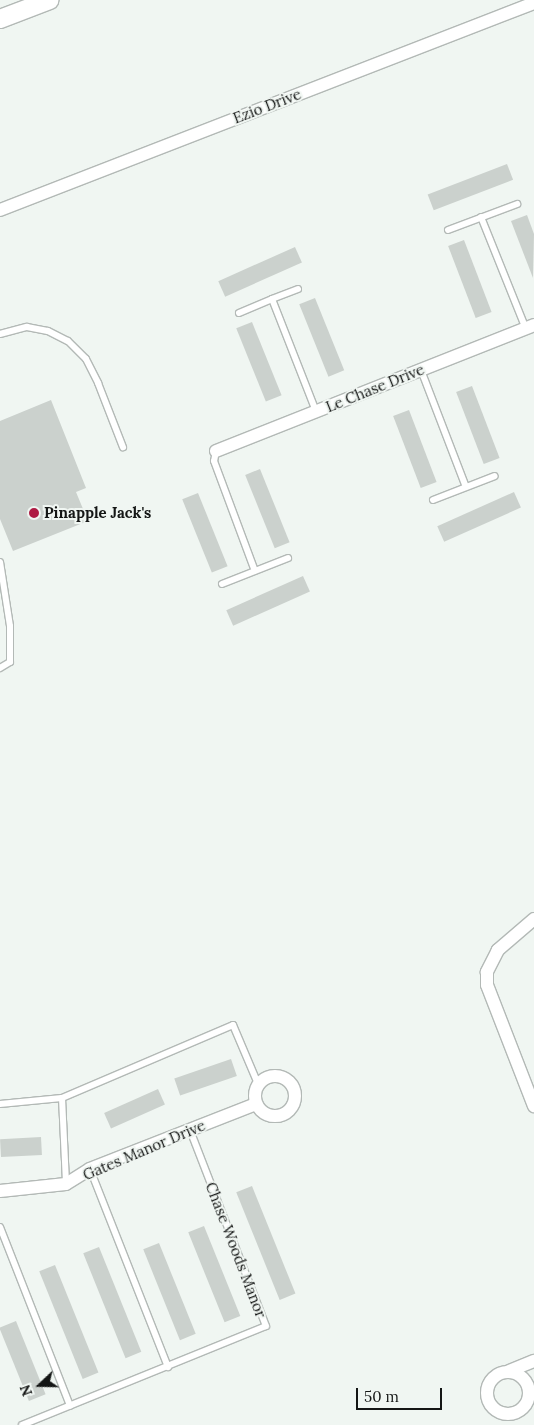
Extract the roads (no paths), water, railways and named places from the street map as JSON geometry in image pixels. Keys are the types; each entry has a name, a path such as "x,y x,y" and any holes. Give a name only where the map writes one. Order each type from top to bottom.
{"street":[{"path":"0,19 50,0"},
{"name":"Ezio Drive","path":"0,210 534,3"},
{"name":"Le Chase Drive","path":"216,451 530,327"},
{"path":"534,919 498,950 487,972 487,985 534,1106"},
{"path":"269,1076 283,1077 293,1086 295,1099 289,1110 277,1116 264,1113 256,1104 258,1084 269,1076"},
{"name":"Gates Manor Drive","path":"0,1191 66,1184 90,1169 256,1104"},
{"path":"509,1371 534,1361"}],"lane":[{"path":"448,230 517,204"},
{"path":"482,217 530,327"},
{"path":"239,313 298,289"},
{"path":"272,299 316,412"},
{"path":"0,334 27,327 48,331 68,342 86,359 98,383 123,447"},
{"path":"421,370 466,487"},
{"path":"216,451 214,461 255,571"},
{"path":"433,500 496,476"},
{"path":"222,584 288,558"},
{"path":"0,562 10,626 10,662"},
{"path":"0,662 10,662"},
{"path":"0,668 10,662"},
{"path":"0,1104 62,1098 233,1025 258,1084"},
{"path":"62,1098 66,1184"},
{"name":"Chase Woods Manor","path":"22,1425 266,1326 190,1130"},
{"path":"90,1169 168,1367"},
{"path":"0,1227 70,1406"}],"place":[{"name":"Pinapple Jack's","path":"34,513"}]}
